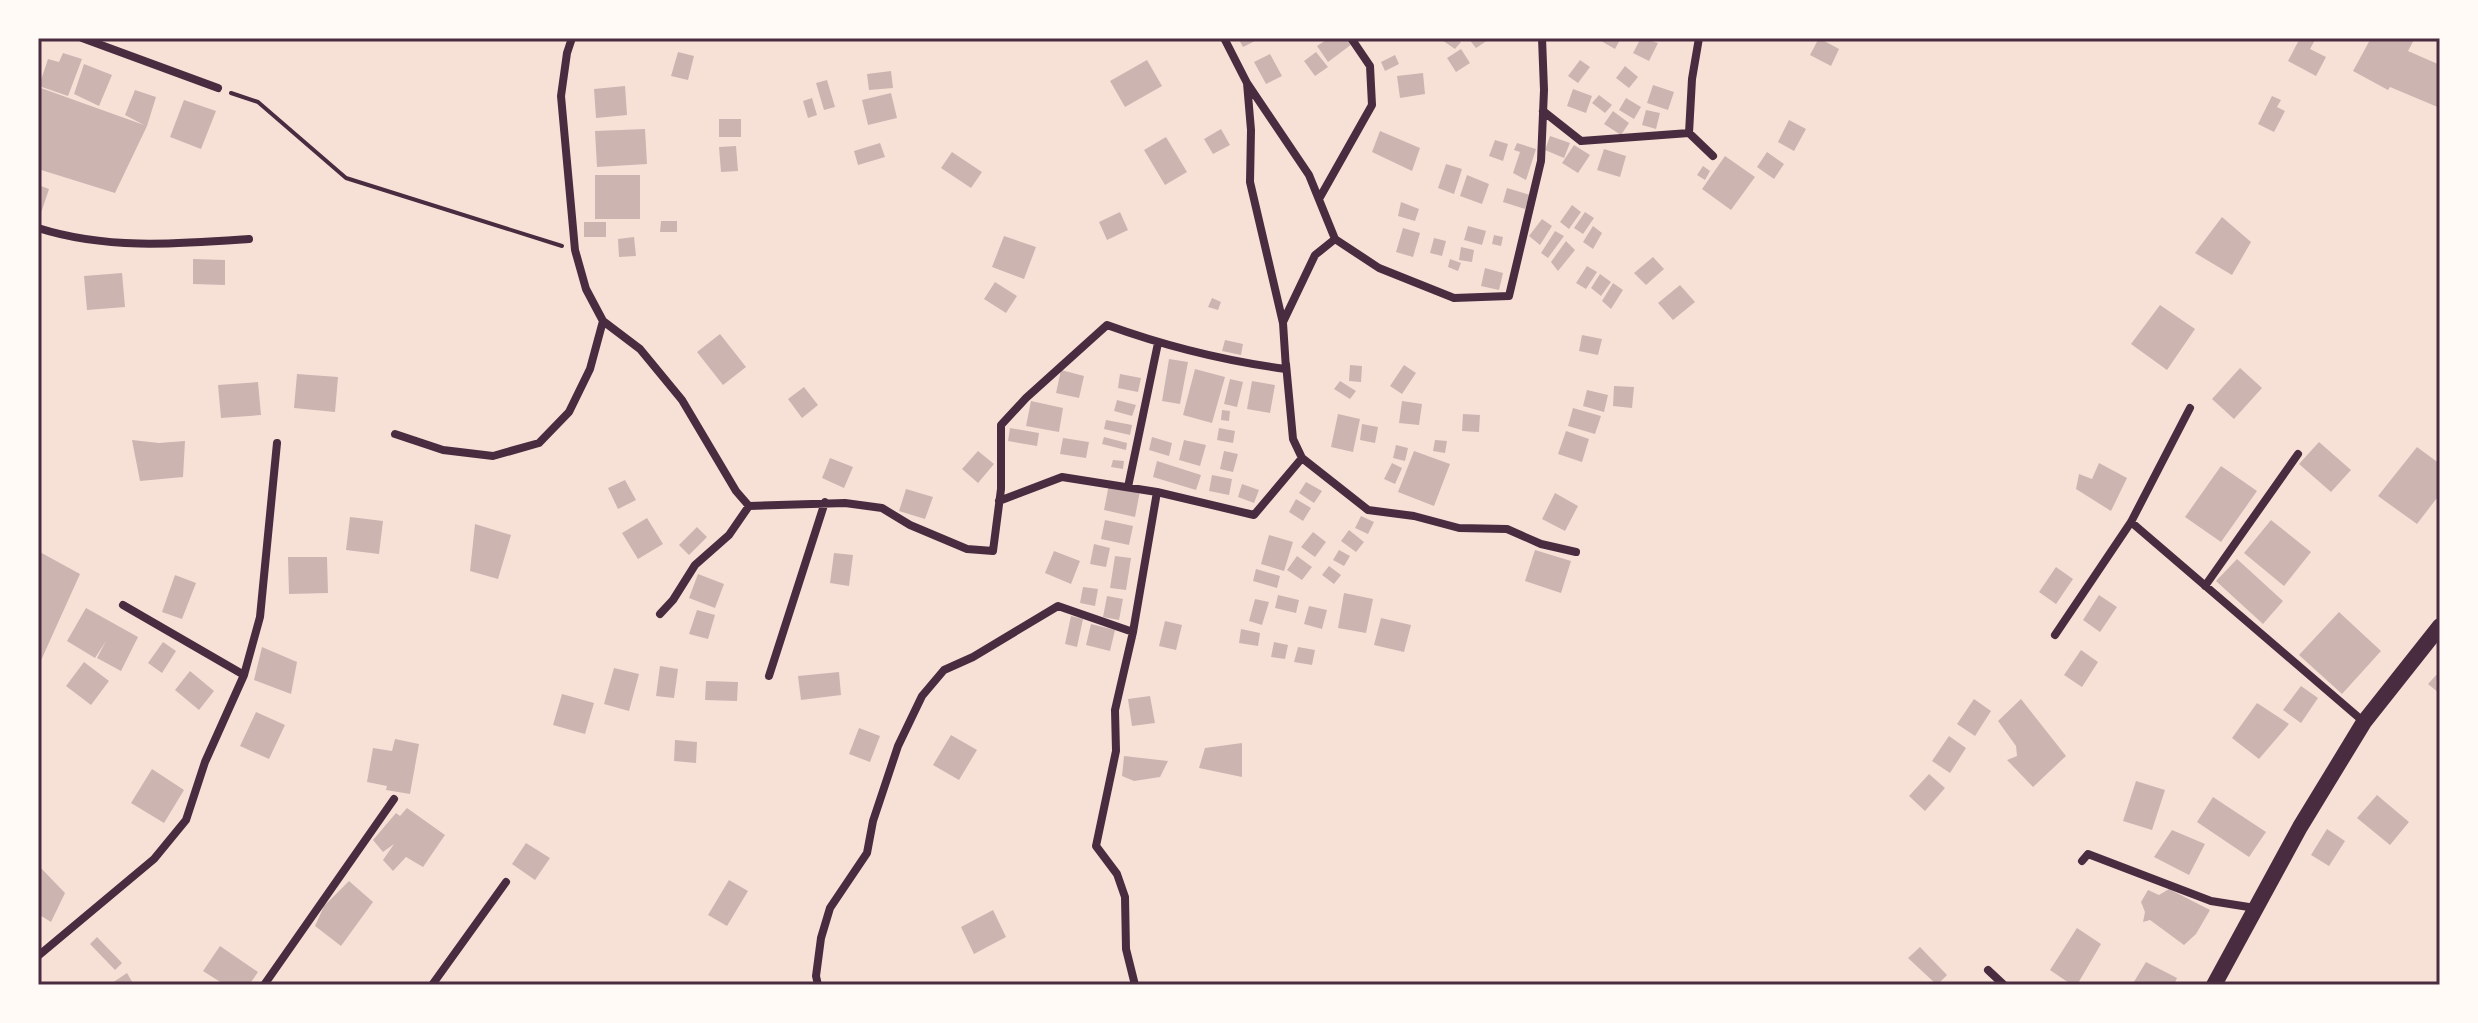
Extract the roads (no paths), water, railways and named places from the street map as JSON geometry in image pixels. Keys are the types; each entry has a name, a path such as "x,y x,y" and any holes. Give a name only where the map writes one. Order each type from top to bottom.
{"main road":[{"path":"2214,985 2300,827 2364,722 2440,626"}],"street":[{"path":"82,38 218,88"},
{"path":"572,38 561,96 575,250 586,289 603,321 640,349 682,400 736,491 749,506"},
{"path":"1224,38 1247,83 1309,175 1335,239 1379,268 1454,298 1509,296 1541,161 1542,38"},
{"path":"1319,199 1372,105 1370,66 1351,38"},
{"path":"1689,133 1692,79 1699,38"},
{"path":"1247,83 1251,130 1250,182 1283,323 1293,439 1302,458 1368,510 1414,516 1459,528 1507,529 1541,544 1576,552"},
{"path":"1543,111 1581,141 1689,133 1713,156"},
{"path":"38,228 70,238 158,246 249,239"},
{"path":"1283,323 1315,255 1335,239"},
{"path":"395,434 443,450 493,456 539,443 569,412 590,369 603,321"},
{"path":"749,506 825,502 882,508 910,525 967,549 993,551 999,501 1001,425 1026,398 1107,325 1158,343 1249,364 1286,369 1285,363"},
{"path":"1128,487 1158,343"},
{"path":"2055,635 2131,522 2190,408"},
{"path":"38,956 154,859 186,820 205,762 244,675 260,617 277,443"},
{"path":"2205,586 2298,454"},
{"path":"999,501 1062,477 1157,492 1254,515 1302,458"},
{"path":"1135,985 1126,949 1125,897 1117,874 1096,846 1116,751 1115,710 1133,632 1157,492"},
{"path":"769,676 825,502"},
{"path":"660,614 673,600 695,565 729,535 749,506"},
{"path":"2131,522 2364,722"},
{"path":"123,605 244,675"},
{"path":"818,985 816,976 821,938 830,908 867,853 873,821 898,746 922,696 944,670 973,657 1058,606 1133,632"},
{"path":"264,985 394,799"},
{"path":"2082,861 2088,854 2211,901 2256,908"},
{"path":"432,985 506,882"},
{"path":"1988,970 2004,985"}]}
